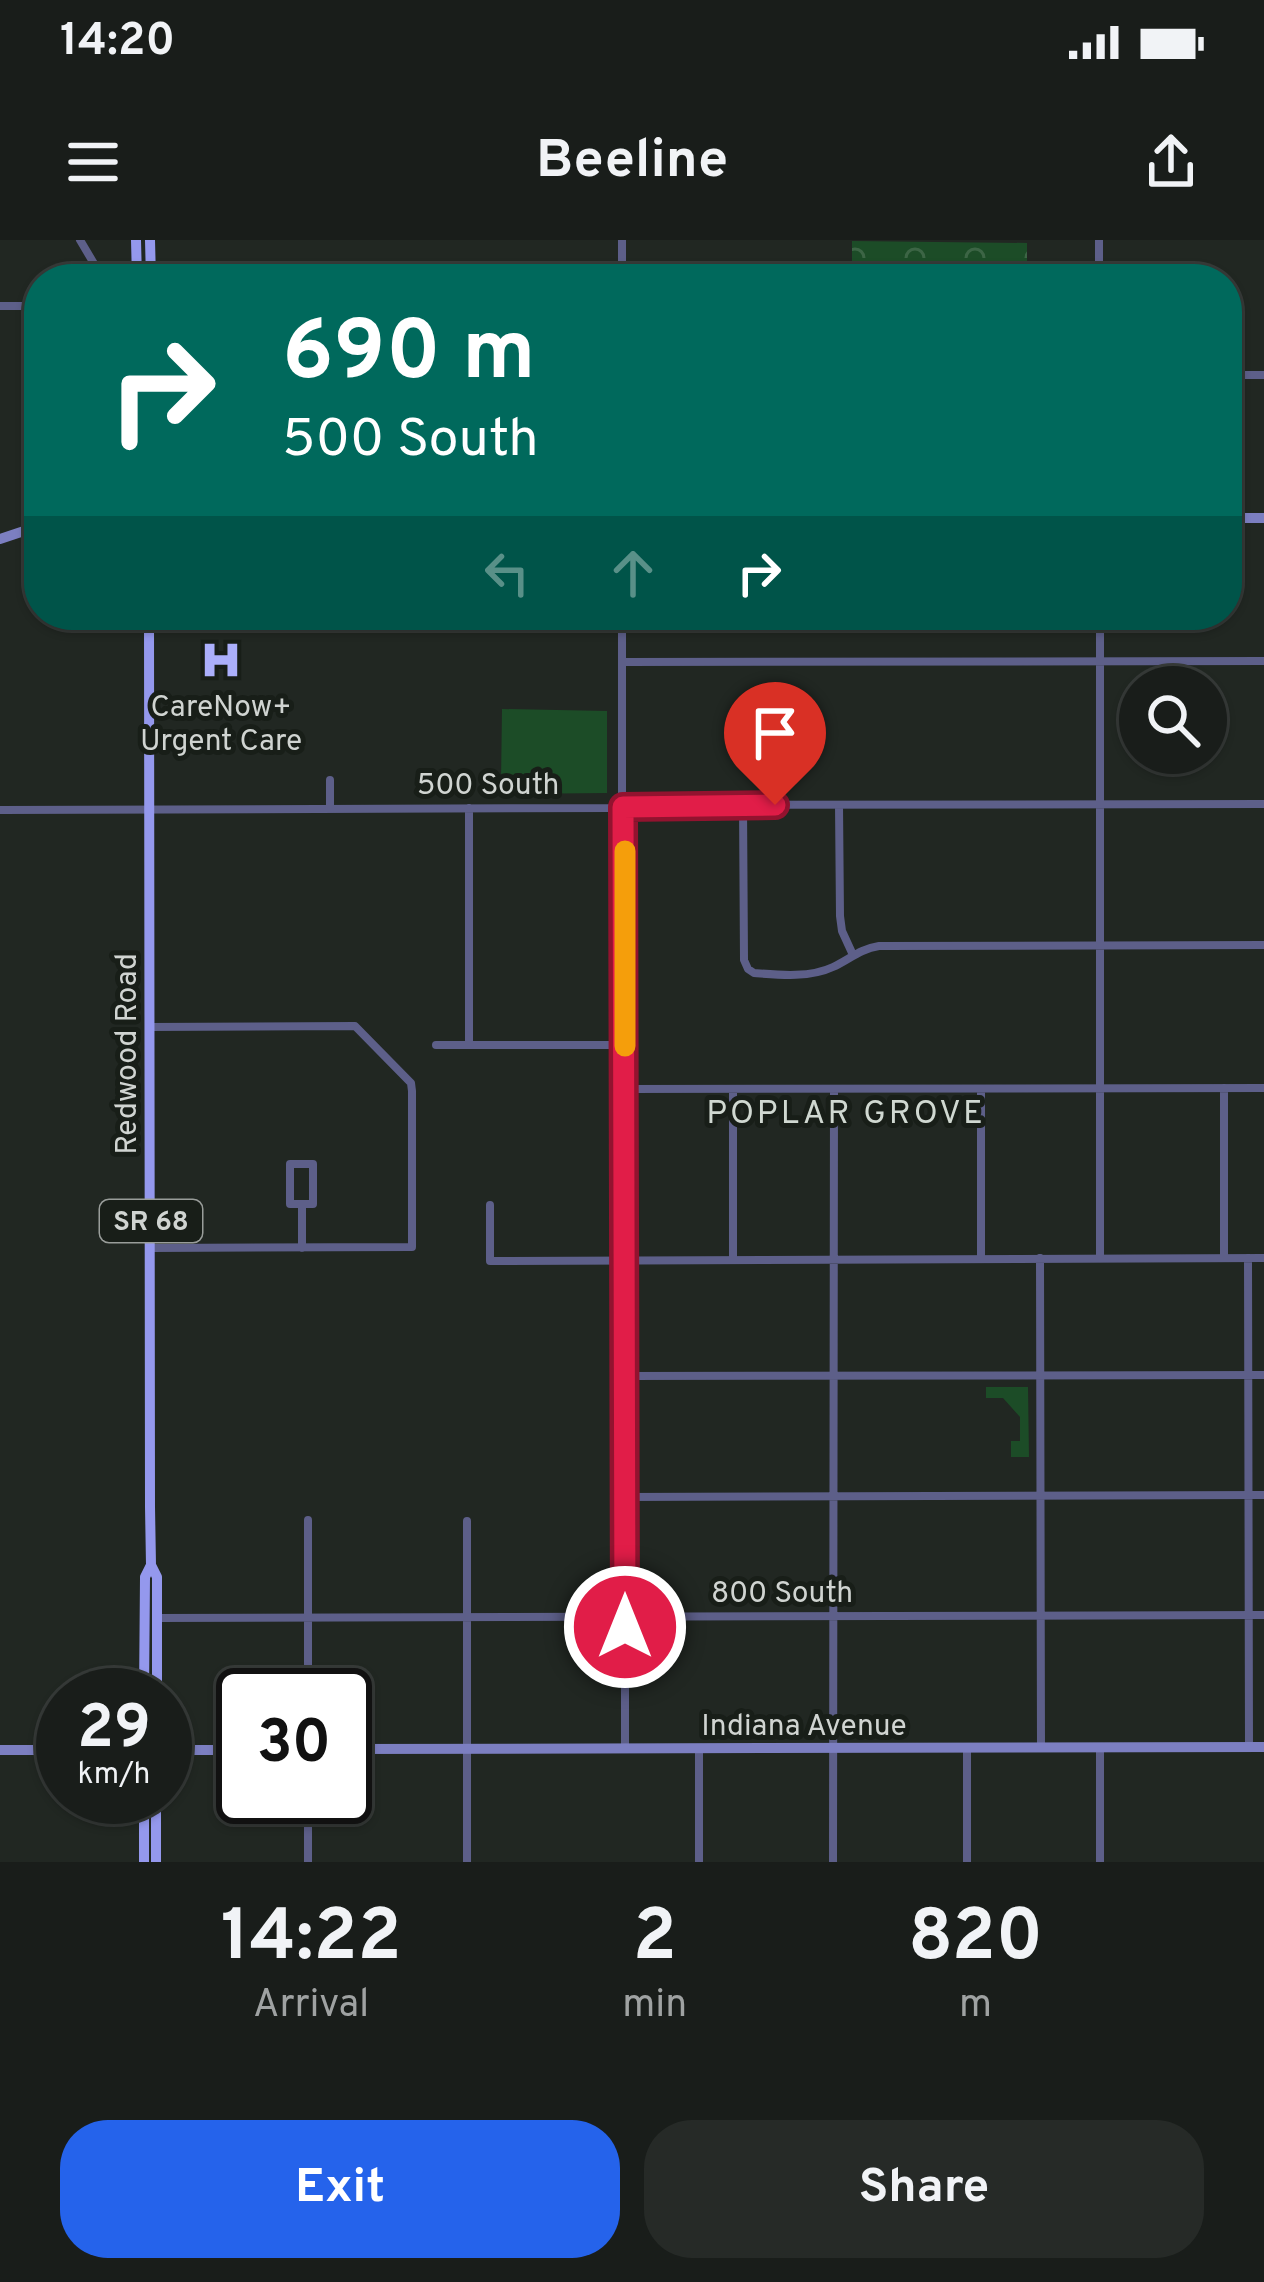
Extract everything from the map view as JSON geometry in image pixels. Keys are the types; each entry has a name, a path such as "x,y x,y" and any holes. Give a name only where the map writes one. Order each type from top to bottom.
{"main road":[{"name":"Redwood Road","path":"149,630 151,1564 157,1577 157,1668"},
{"name":"Redwood Road","path":"144,1668 145,1577 151,1564"},
{"path":"144,1824 144,1862"},
{"path":"156,1824 156,1862"}],"street":[{"path":"622,630 625,1749"},
{"path":"1100,630 1100,1258"},
{"path":"622,662 1264,661"},
{"path":"329,780 330,808"},
{"name":"500 South","path":"0,810 1264,804"},
{"path":"743,805 744,959 748,969 758,974 815,973 879,946 1264,945"},
{"path":"839,805 839,916 853,955"},
{"path":"469,808 469,1046"},
{"path":"149,1027 355,1026 411,1083 412,1247 151,1248"},
{"path":"436,1046 625,1045"},
{"path":"1224,1088 1224,1258"},
{"path":"625,1089 1264,1088"},
{"path":"733,1089 733,1259"},
{"path":"833,1862 834,1089"},
{"path":"981,1089 981,1258"},
{"path":"290,1164 313,1164 313,1204 302,1204 290,1204 290,1164"},
{"path":"302,1204 302,1248"},
{"path":"490,1204 490,1261 1264,1258"},
{"path":"1040,1258 1042,1748"},
{"path":"1248,1258 1249,1747"},
{"path":"625,1376 1264,1376"},
{"path":"625,1497 1264,1495"},
{"path":"308,1520 308,1668"},
{"path":"467,1521 467,1862"},
{"name":"800 South","path":"156,1618 1264,1615"},
{"name":"Indiana Avenue","path":"372,1750 1264,1747"},
{"path":"967,1748 967,1862"},
{"path":"1100,1748 1100,1862"},
{"path":"698,1749 699,1862"},
{"path":"0,1750 36,1750"},
{"path":"308,1824 308,1862"}],"green space":[{"path":"852,241 1027,243 1027,264 852,264"},
{"path":"502,709 607,711 607,793 509,794 501,782"},
{"path":"986,1387 1028,1387 1029,1457 1011,1457 1011,1441 1020,1441 1020,1417 1003,1398 986,1398"}],"slow traffic":[{"path":"625,851 625,1046"}],"place":[{"name":"CareNow+ Urgent Care","path":"221,660"}],"district":[{"name":"POPLAR GROVE","path":"846,1111"}],"route":[{"path":"625,1627 623,807 775,805"}]}
